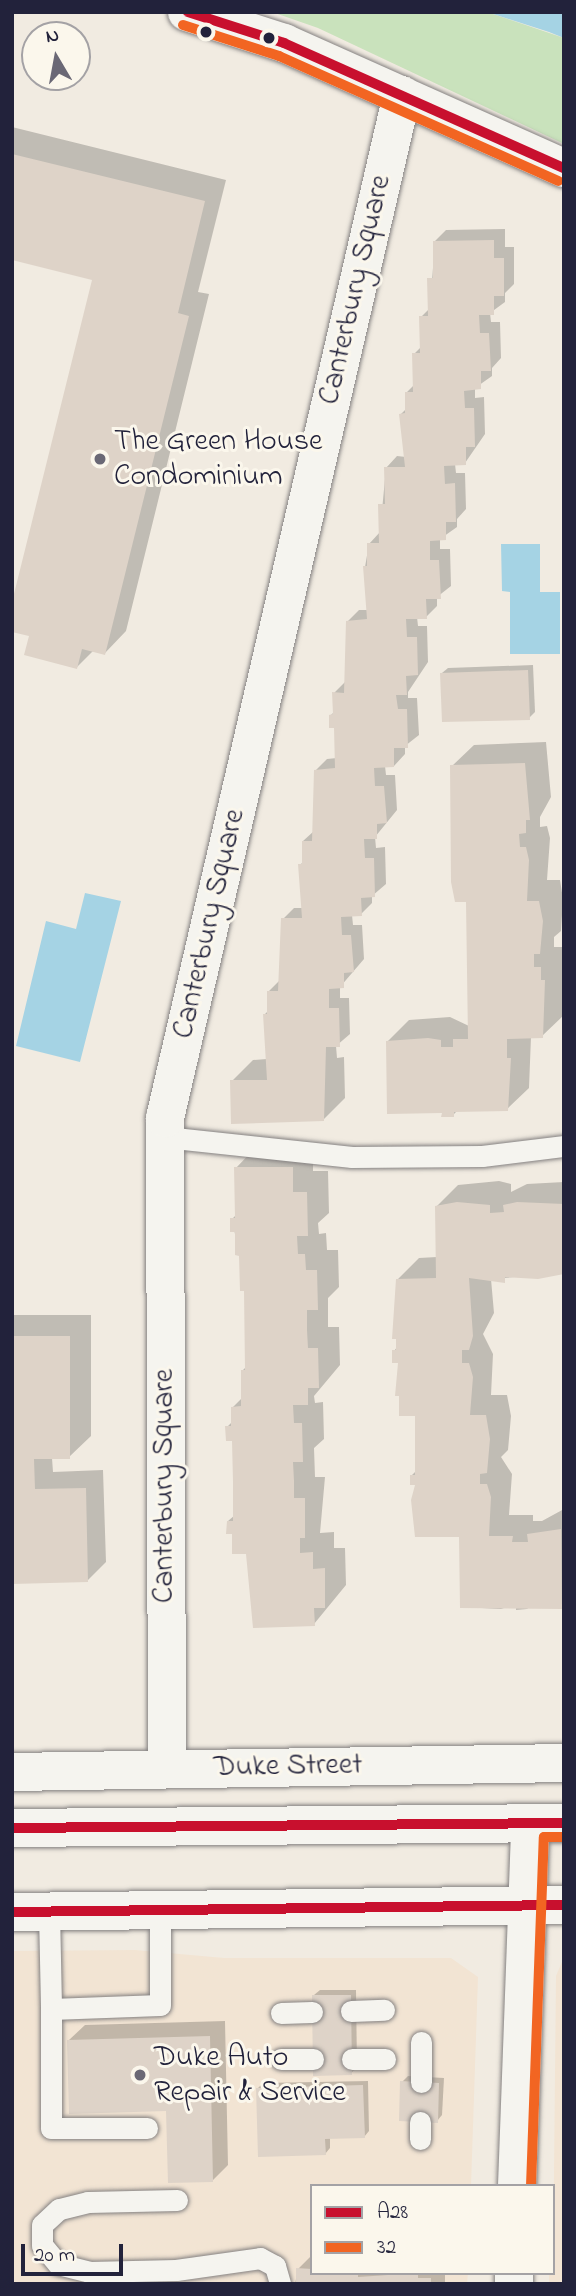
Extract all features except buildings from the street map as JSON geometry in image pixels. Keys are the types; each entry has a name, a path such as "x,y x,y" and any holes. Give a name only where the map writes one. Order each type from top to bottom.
{"street":[{"path":"187,12 284,43 564,168"},
{"name":"Canterbury Square","path":"167,1769 165,1137 171,1091 402,95"},
{"name":"Duke Street","path":"12,1772 564,1763"},
{"path":"517,2184 545,1905 547,1823"},
{"name":"Duke Street","path":"12,1828 547,1823"},
{"path":"31,1911 545,1905"}],"lane":[{"path":"165,1137 352,1157 482,1156 564,1146"},
{"path":"51,2009 160,2006 160,1910"},
{"path":"31,1911 51,2009 51,2129 147,2128"},
{"path":"351,2011 384,2010"},
{"path":"281,2013 312,2012"},
{"path":"421,2042 421,2082"},
{"path":"281,2059 313,2060"},
{"path":"352,2060 385,2059"},
{"path":"177,2200 88,2202 59,2209 42,2225 42,2245 58,2264 89,2272 176,2270 260,2258 275,2266 280,2284"}],"shaded area":[{"path":"135,1950 224,1958 451,1958 478,1977 471,2184 310,2184 310,2275 468,2275 467,2284 12,2284 12,1951"},
{"path":"564,1957 564,2284 549,2284 549,2275 555,2275 556,1976"}],"green space":[{"path":"272,12 487,12 564,38 564,144 318,28"}],"water":[{"path":"487,12 564,12 564,38 549,32"},
{"path":"501,544 540,544 540,592 560,592 560,654 510,654 510,592 502,591"},
{"path":"85,893 121,901 80,1062 16,1046 46,921 76,929"}],"transit line":[{"name":"A28","path":"188,12 284,43 564,168"},
{"name":"32","path":"183,25 279,56 558,181"},
{"name":"A28","path":"12,1828 564,1823"},
{"name":"32","path":"531,2184 544,1837 564,1837"},
{"name":"A28","path":"12,1912 564,1905"}],"place":[{"name":"The Green House Condominium","path":"100,459"},
{"name":"Duke Auto Repair & Service","path":"140,2075"}]}
